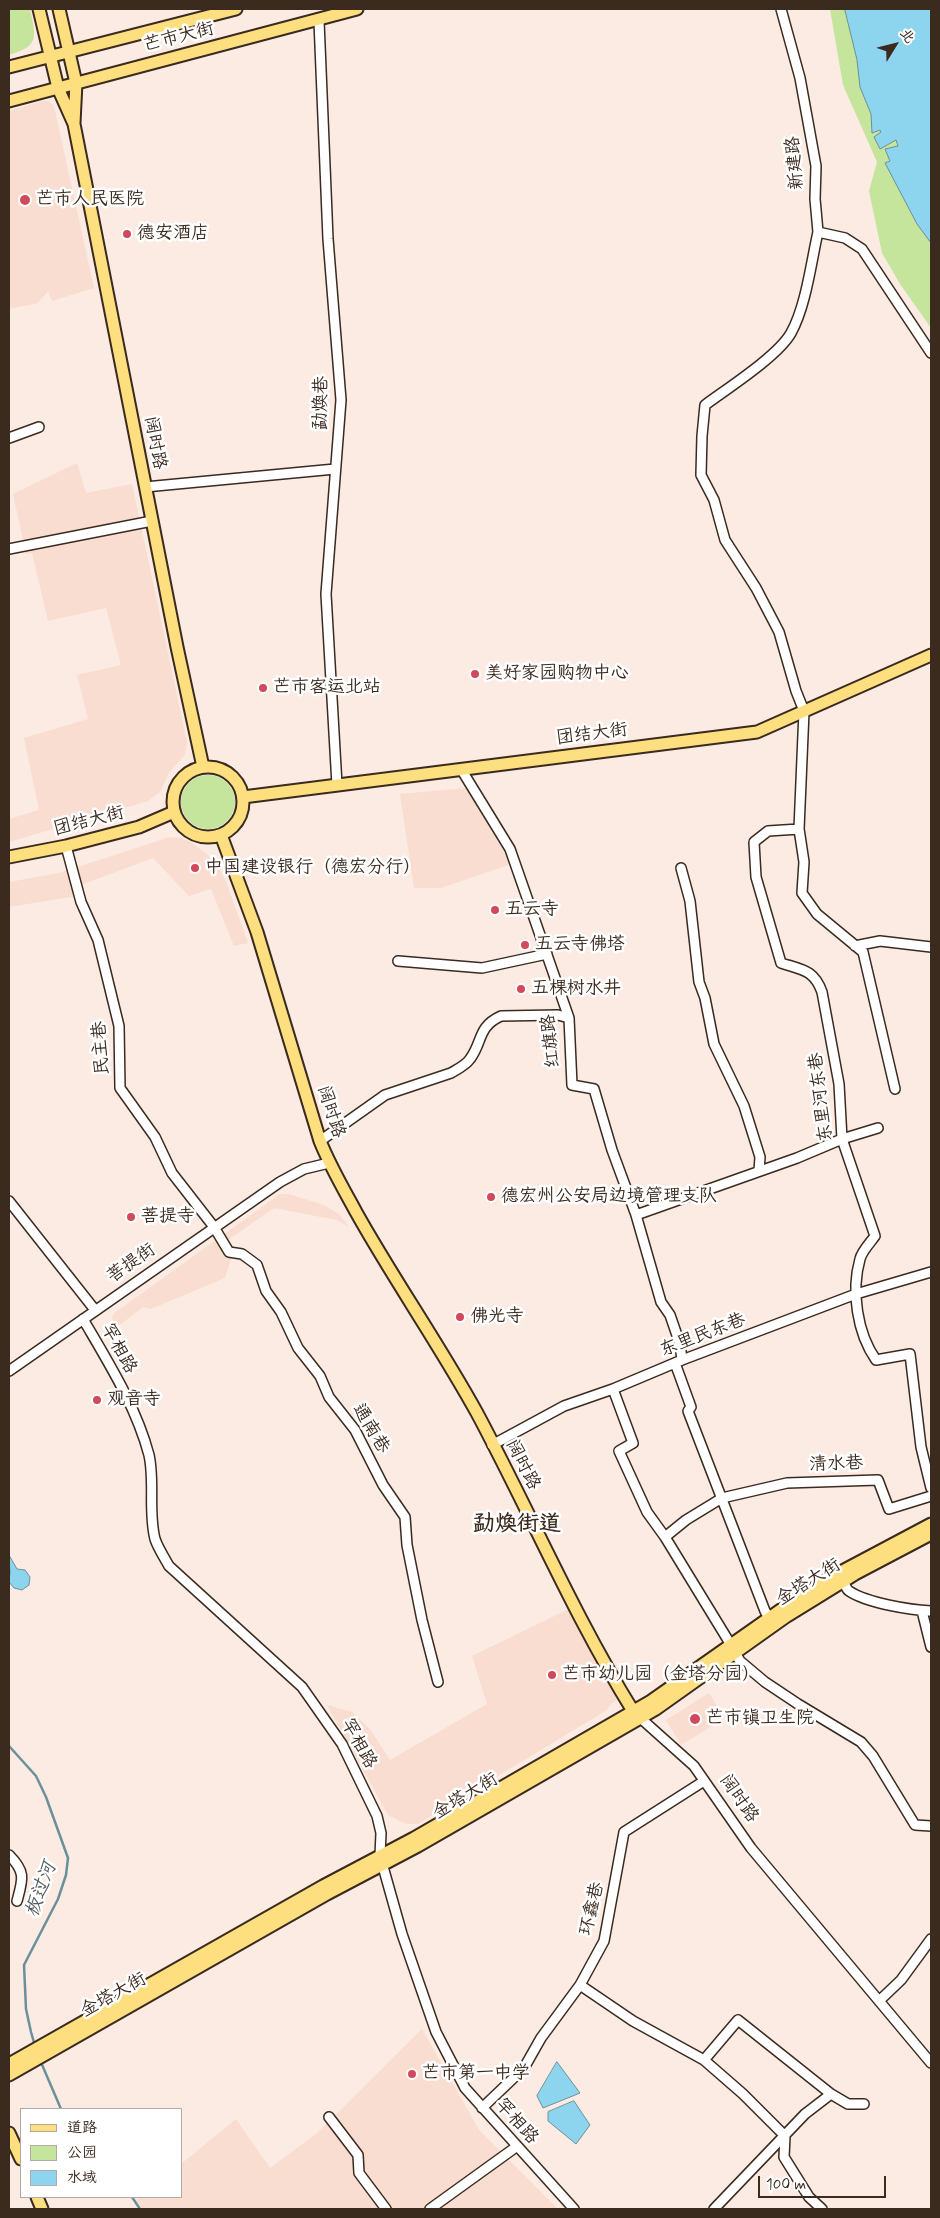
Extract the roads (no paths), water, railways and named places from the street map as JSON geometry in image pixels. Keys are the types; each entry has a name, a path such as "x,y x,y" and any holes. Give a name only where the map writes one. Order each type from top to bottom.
{"main road":[{"path":"39,9 58,88 74,124"},
{"path":"59,9 76,83 74,124"},
{"name":"芒市大街","path":"9,68 236,9"},
{"name":"芒市大街","path":"9,101 357,9"},
{"name":"阔时路","path":"74,124 145,487 203,767"},
{"name":"团结大街","path":"243,797 757,732 931,655"},
{"path":"203,767 214,767 225,771 234,778 240,787 243,797 242,809 238,820 231,829 221,835 210,837 193,833 180,822 174,812 173,800 176,788 182,778 192,770 203,767"},
{"name":"团结大街","path":"9,857 66,846 139,828 174,812"},
{"name":"阔时路","path":"221,835 257,932 320,1141 329,1163 371,1238 476,1413 610,1673 637,1715"},
{"name":"金塔大街","path":"733,1649 770,1618 850,1566 931,1524"},
{"name":"金塔大街","path":"9,2074 23,2062 327,1894 381,1861 637,1715 666,1692 843,1581 931,1534"},
{"name":"金塔大街","path":"9,2064 23,2062"},
{"path":"9,2133 12,2151"}],"street":[{"name":"新建路","path":"781,9 800,78 816,166 815,199 818,232 804,296 791,334 768,358 705,405 701,475 714,500 724,540 756,588 779,632 796,691 804,710"},
{"name":"勐焕巷","path":"319,20 328,239 341,400 326,594 338,785"},
{"path":"818,232 846,238 862,249 931,353"},
{"path":"9,438 39,427"},
{"path":"145,487 335,469"},
{"path":"9,549 152,521"},
{"path":"804,710 799,829 804,862 802,893 817,914 863,952 895,1089"},
{"name":"红旗路","path":"460,769 510,849 569,1018 572,1085 594,1089 636,1215 661,1302 670,1315 680,1344 678,1361"},
{"name":"东里河东巷","path":"799,829 768,830 754,842 756,877 781,963 810,972 818,982 822,992 840,1084 842,1140 875,1236 860,1258 855,1303 866,1346 876,1360 910,1354 921,1447 931,1488"},
{"name":"民主巷","path":"66,846 81,902 98,940 119,1026 120,1088 155,1137 172,1173 214,1227"},
{"path":"680,868 690,901 699,982 705,998 714,1044 744,1106 760,1157 759,1172"},
{"path":"855,946 880,941 931,948"},
{"path":"398,961 482,968 547,954"},
{"path":"320,1141 384,1095 452,1073 461,1067 470,1059 478,1038 488,1024 501,1016 558,1015 569,1018"},
{"path":"636,1215 878,1128"},
{"name":"菩提街","path":"9,1371 280,1182 304,1169 329,1163"},
{"path":"9,1200 95,1310"},
{"name":"通南巷","path":"214,1227 229,1252 242,1254 257,1265 266,1291 282,1312 298,1348 320,1376 329,1397 355,1430 382,1485 405,1517 407,1545 422,1620 438,1682"},
{"name":"东里民东巷","path":"492,1445 564,1406 613,1389 678,1361 856,1294 931,1272"},
{"name":"罕相路","path":"83,1319 115,1373 141,1428 149,1458 153,1528 156,1541 169,1566 302,1688 342,1744 377,1816 381,1833 381,1861 402,1934 436,2032 465,2088 516,2147 574,2209"},
{"path":"678,1361 691,1408 688,1411 765,1611 770,1618"},
{"path":"613,1389 633,1443 618,1451 647,1512 665,1536 740,1661 765,1682 861,1742 873,1756 915,1825 931,1826"},
{"name":"清水巷","path":"665,1536 686,1520 722,1498 787,1483 878,1480 889,1509 931,1496"},
{"path":"843,1581 848,1590 860,1596 907,1610 927,1611 931,1647"},
{"name":"阔时路","path":"637,1715 694,1766 751,1848 931,2063"},
{"name":"环鑫巷","path":"482,2108 524,2068 541,2038 580,1985 604,1941 624,1832 704,1781"},
{"path":"9,1855 21,1870 23,1877 17,1901"},
{"path":"879,2001 901,1980 931,1940"},
{"path":"580,1985 633,2021 704,2060 743,2094 785,2136 784,2157 808,2197 822,2209"},
{"path":"704,2060 738,2020 831,2094 848,2104 864,2104"},
{"path":"714,2209 805,2114 831,2094"},
{"path":"329,2117 358,2155 359,2173 386,2209"},
{"path":"430,2209 516,2147"}],"water":[{"path":"845,9 931,9 931,243 917,224 885,163 890,161 885,149 898,146 896,140 880,149 874,137 881,132 880,130 872,133 871,114 860,87 857,60"},
{"path":"9,1555 17,1569 25,1570 30,1577 29,1585 22,1590 14,1588 9,1582"},
{"path":"557,2062 580,2093 543,2108 537,2096"},
{"path":"574,2101 590,2125 576,2144 548,2121 548,2112"}],"waterway":[{"name":"板过河","path":"9,1746 36,1776 46,1797 68,1858 66,1875 58,1899 24,1965 26,2009 35,2046"},
{"name":"板过河","path":"40,2060 61,2108"},
{"name":"板过河","path":"133,2198 140,2209"}],"place":[{"name":"芒市人民医院","path":"25,200"},
{"name":"德安酒店","path":"127,234"},
{"name":"美好家园购物中心","path":"475,674"},
{"name":"芒市客运北站","path":"263,688"},
{"name":"中国建设银行（德宏分行）","path":"195,868"},
{"name":"五云寺","path":"495,910"},
{"name":"五云寺佛塔","path":"525,945"},
{"name":"五棵树水井","path":"521,989"},
{"name":"德宏州公安局边境管理支队","path":"491,1197"},
{"name":"菩提寺","path":"131,1217"},
{"name":"佛光寺","path":"460,1317"},
{"name":"观音寺","path":"97,1400"},
{"name":"芒市幼儿园（金塔分园）","path":"552,1675"},
{"name":"芒市镇卫生院","path":"695,1719"},
{"name":"芒市第一中学","path":"412,2074"}],"district":[{"name":"勐焕街道","path":"517,1525"}]}
